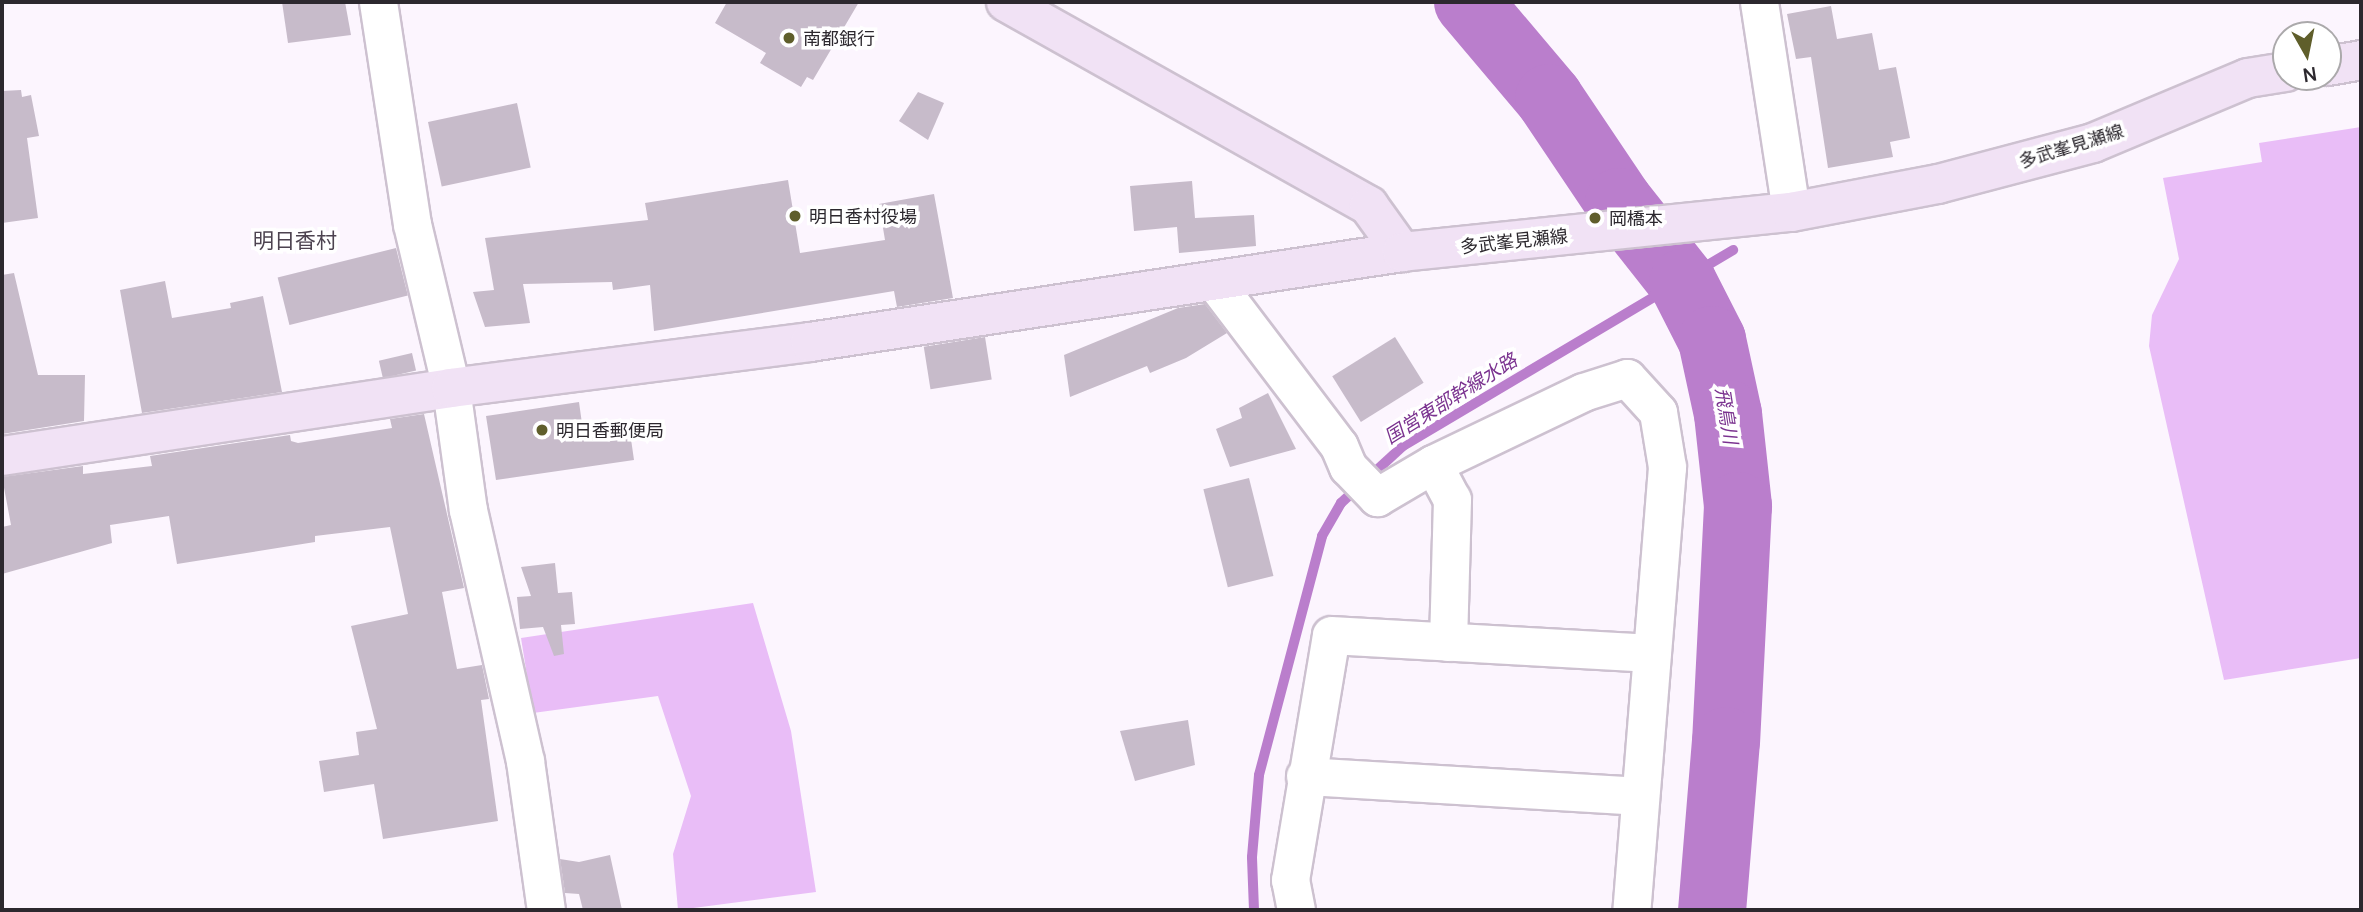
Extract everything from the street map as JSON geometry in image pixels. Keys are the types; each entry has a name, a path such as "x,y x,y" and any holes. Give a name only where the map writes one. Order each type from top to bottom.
{"main road":[{"path":"1006,2 1368,206 1402,252"},
{"path":"2342,63 2361,60"},
{"name":"多武峯見瀬線","path":"2,456 451,388 810,342 1402,252 1791,212 1938,184 2093,144 2248,78 2272,74"}],"street":[{"path":"378,2 412,224 451,388 468,510 525,761 546,910"},
{"path":"1759,2 1791,212"},
{"path":"1213,280 1339,446 1348,467 1377,497 1433,464 1583,392 1627,378 1658,412 1667,467 1631,910"},
{"path":"1433,464 1452,499 1448,642"},
{"path":"1296,910 1290,880 1305,776 1331,635 1651,653"},
{"path":"1305,776 1639,796"}],"shaded area":[{"path":"2361,127 2361,658 2224,680 2149,346 2152,315 2179,259 2163,178 2262,162 2259,143"},
{"path":"753,603 791,731 816,892 678,910 673,854 691,796 658,696 533,713 521,638"}],"building":[{"path":"282,2 345,2 351,35 288,43"},
{"name":"南都銀行","path":"727,2 859,2 813,80 807,77 801,87 760,63 766,53 715,23"},
{"path":"1831,6 1837,39 1872,33 1879,70 1896,67 1910,138 1890,142 1893,157 1828,168 1811,57 1796,59 1787,14"},
{"path":"21,90 22,97 31,95 39,136 27,138 38,218 2,223 2,91"},
{"path":"918,92 944,103 928,140 899,121"},
{"path":"517,103 531,168 442,186 428,122"},
{"path":"788,180 800,253 885,240 879,204 934,194 953,298 897,307 894,291 654,331 650,285 613,290 612,282 523,284 530,323 485,327 473,292 494,290 485,238 648,220 645,203"},
{"path":"1192,181 1195,218 1254,215 1256,246 1179,253 1177,227 1134,231 1130,186"},
{"path":"396,248 408,296 289,325 278,278"},
{"path":"14,273 38,375 85,375 84,421 2,434 2,275"},
{"path":"165,281 172,318 231,308 230,303 263,296 282,392 142,413 120,290"},
{"path":"1205,304 1227,333 1186,358 1150,373 1147,366 1070,397 1064,355 1178,308"},
{"path":"985,337 992,379 930,389 924,347"},
{"path":"1395,337 1424,383 1361,422 1332,376"},
{"path":"412,353 416,371 383,378 379,361"},
{"path":"1268,393 1296,449 1230,467 1216,429 1242,418 1239,408"},
{"name":"明日香郵便局","path":"579,402 584,438 630,432 634,460 496,480 486,416"},
{"path":"424,414 464,588 442,592 457,669 482,665 489,699 481,700 498,821 383,839 374,784 324,792 319,761 359,755 356,732 377,729 351,626 408,614 390,527 315,536 315,542 177,564 169,516 110,525 112,543 2,574 2,527 11,525 2,477 83,466 83,474 152,466 150,456 290,435 291,441 298,443 392,428 390,419"},
{"path":"1249,478 1273,576 1228,587 1203,489"},
{"path":"555,563 558,593 572,592 575,624 561,625 564,654 554,656 543,627 520,629 517,597 531,596 521,567"},
{"path":"1188,720 1195,765 1135,781 1120,731"},
{"path":"610,855 622,910 583,910 579,894 565,893 560,859 579,862"}],"waterway":[{"name":"飛鳥川","path":"1468,2 1549,98 1619,202 1683,283 1712,340 1728,414 1738,506 1726,741 1712,910"},
{"name":"国営東部幹線水路","path":"1254,910 1252,857 1259,775 1322,536 1341,503 1403,446 1733,250"}],"place":[{"name":"南都銀行","path":"789,38"},
{"name":"明日香村役場","path":"795,216"},
{"name":"岡橋本","path":"1595,218"},
{"name":"明日香郵便局","path":"542,430"}],"district":[{"name":"明日香村","path":"295,240"}]}
